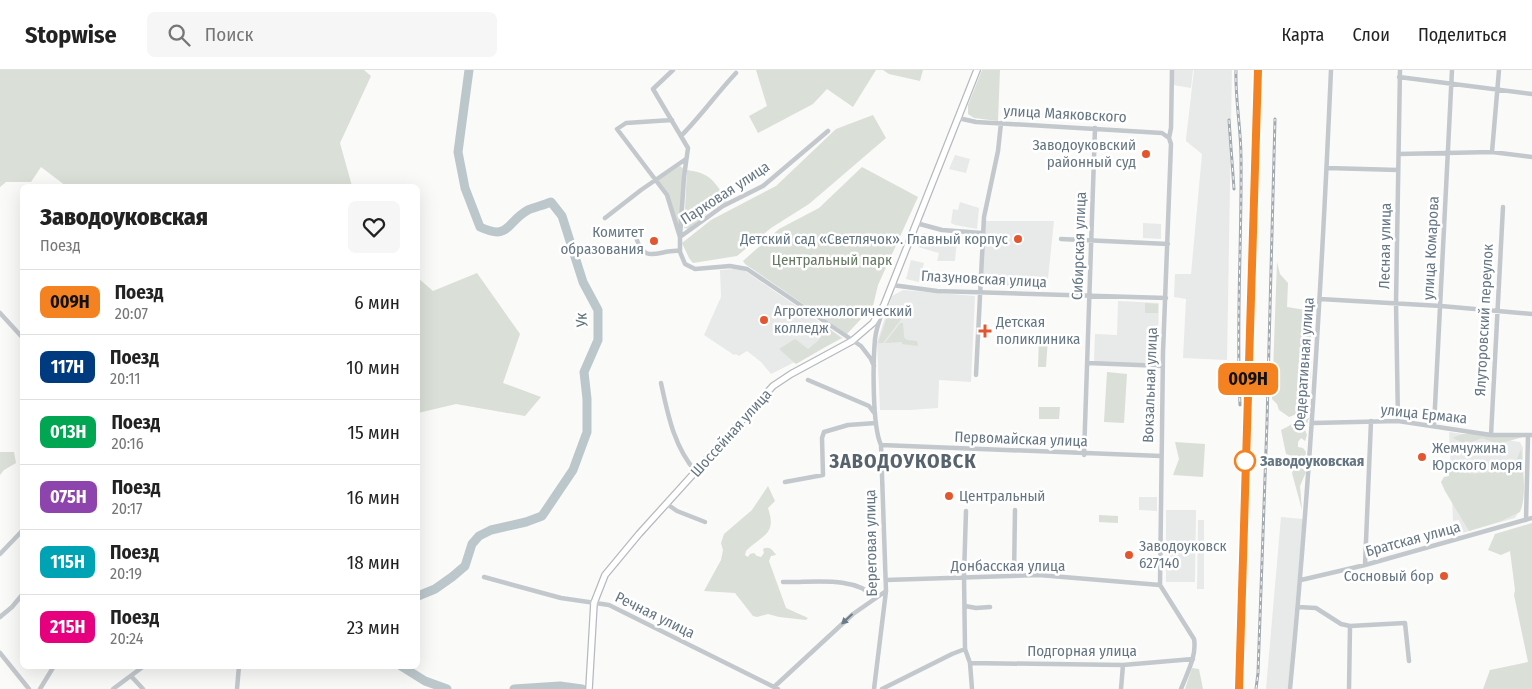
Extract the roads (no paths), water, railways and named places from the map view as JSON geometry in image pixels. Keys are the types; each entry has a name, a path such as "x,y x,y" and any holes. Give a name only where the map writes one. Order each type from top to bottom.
{"main road":[{"name":"Шоссейная улица","path":"589,689 594,603 605,575 639,534 773,386 790,374 852,341 873,323 884,305 977,70"}],"street":[{"name":"Парковая улица","path":"673,70 654,89 688,148 680,251"},
{"name":"Вокзальная улица","path":"1160,586 1163,366 1171,144 1168,138 1171,128 1172,70"},
{"name":"Федеративная улица","path":"1290,689 1301,580 1313,423 1331,70"},
{"name":"Лесная улица","path":"1398,421 1396,303 1400,70"},
{"name":"улица Комарова","path":"1434,426 1452,70"},
{"path":"1492,152 1499,70"},
{"path":"681,136 736,73"},
{"path":"1399,77 1498,88 1532,94"},
{"name":"улица Маяковского","path":"958,118 976,122 1162,133 1168,138"},
{"name":"Парковая улица","path":"672,120 626,123 618,129 667,195 680,237"},
{"path":"976,375 982,233 998,151 1001,123"},
{"name":"Сибирская улица","path":"1084,455 1095,128"},
{"name":"Парковая улица","path":"680,237 722,206 763,186 828,131"},
{"path":"1399,154 1492,152 1532,157"},
{"path":"605,218 686,159"},
{"path":"1327,168 1398,170"},
{"name":"Ялуторовский переулок","path":"1491,435 1503,206"},
{"path":"916,223 942,230 982,233"},
{"path":"636,237 639,247 645,253 653,255 680,251 685,264 695,269 730,266 747,269 861,346 874,366"},
{"path":"1061,239 1168,244"},
{"name":"Глазуновская улица","path":"892,285 937,290 1090,297 1166,298"},
{"path":"1320,299 1441,306 1532,314"},
{"name":"Береговая улица","path":"874,689 886,591 881,445 876,422 874,366 875,338 884,305"},
{"path":"0,313 20,335"},
{"path":"1088,363 1163,366"},
{"path":"808,380 869,406 876,415"},
{"path":"661,383 676,440 686,461 696,472"},
{"path":"1364,565 1371,421"},
{"name":"улица Ермака","path":"1313,423 1398,421 1491,435 1530,436"},
{"path":"785,482 823,475 822,438 824,432 848,425 876,422"},
{"path":"1526,520 1530,436"},
{"name":"Первомайская улица","path":"881,445 1084,455 1161,456"},
{"path":"667,504 677,511 706,522"},
{"path":"1014,576 1015,510"},
{"path":"966,511 964,577 966,650 970,663 972,689"},
{"name":"Братская улица","path":"1301,580 1364,565 1532,518"},
{"path":"0,554 20,534"},
{"name":"Донбасская улица","path":"886,580 1039,575 1160,586"},
{"name":"Речная улица","path":"484,577 561,598 608,604 776,688"},
{"path":"783,582 852,585 864,588 875,597"},
{"path":"1160,586 1194,639 1193,659 1181,689"},
{"path":"776,688 853,614 886,591"},
{"path":"0,617 20,597"},
{"path":"965,606 976,608 990,607"},
{"path":"1298,607 1316,608 1341,624 1350,626 1405,623 1409,661"},
{"path":"1349,689 1350,626"},
{"path":"882,689 952,654 966,650"},
{"path":"0,653 29,689"},
{"name":"Подгорная улица","path":"970,663 1123,664 1193,659"},
{"path":"1121,689 1123,664"},
{"path":"40,689 52,669"},
{"path":"113,689 140,669"},
{"path":"237,689 239,669"},
{"path":"131,676 143,689"}],"waterway":[{"name":"Ук","path":"420,595 435,589 465,566 472,544 479,536 491,530 526,522 542,516 573,470 587,432 587,399 584,372 598,340 598,310 583,282 562,216 551,202 528,210 503,231 490,231 480,227 465,188 458,152 469,70"},
{"name":"Ук","path":"406,669 425,681 447,689"},
{"name":"Ук","path":"514,689 560,686 582,689"}],"railway":[{"path":"1236,70 1241,157 1240,405"},
{"path":"1239,689 1258,70"},
{"path":"1256,689 1267,422 1275,119"},
{"path":"1229,120 1234,189"}],"train":[{"name":"009Н","path":"1239,689 1258,70"}],"place":[{"name":"Заводоуковский районный суд","path":"1146,154"},
{"name":"Детский сад «Светлячок». Главный корпус","path":"1018,239"},
{"name":"Комитет образования","path":"654,241"},
{"name":"Агротехнологический колледж","path":"764,320"},
{"name":"Детская поликлиника","path":"985,331"},
{"name":"Жемчужина Юрского моря","path":"1422,457"},
{"name":"Заводоуковская","path":"1245,461"},
{"name":"Центральный","path":"949,496"},
{"name":"Заводоуковск 627140","path":"1129,555"},
{"name":"Сосновый бор","path":"1444,576"}],"district":[{"name":"ЗАВОДОУКОВСК","path":"903,461"}],"park label":[{"name":"Центральный парк","path":"832,260"}]}
